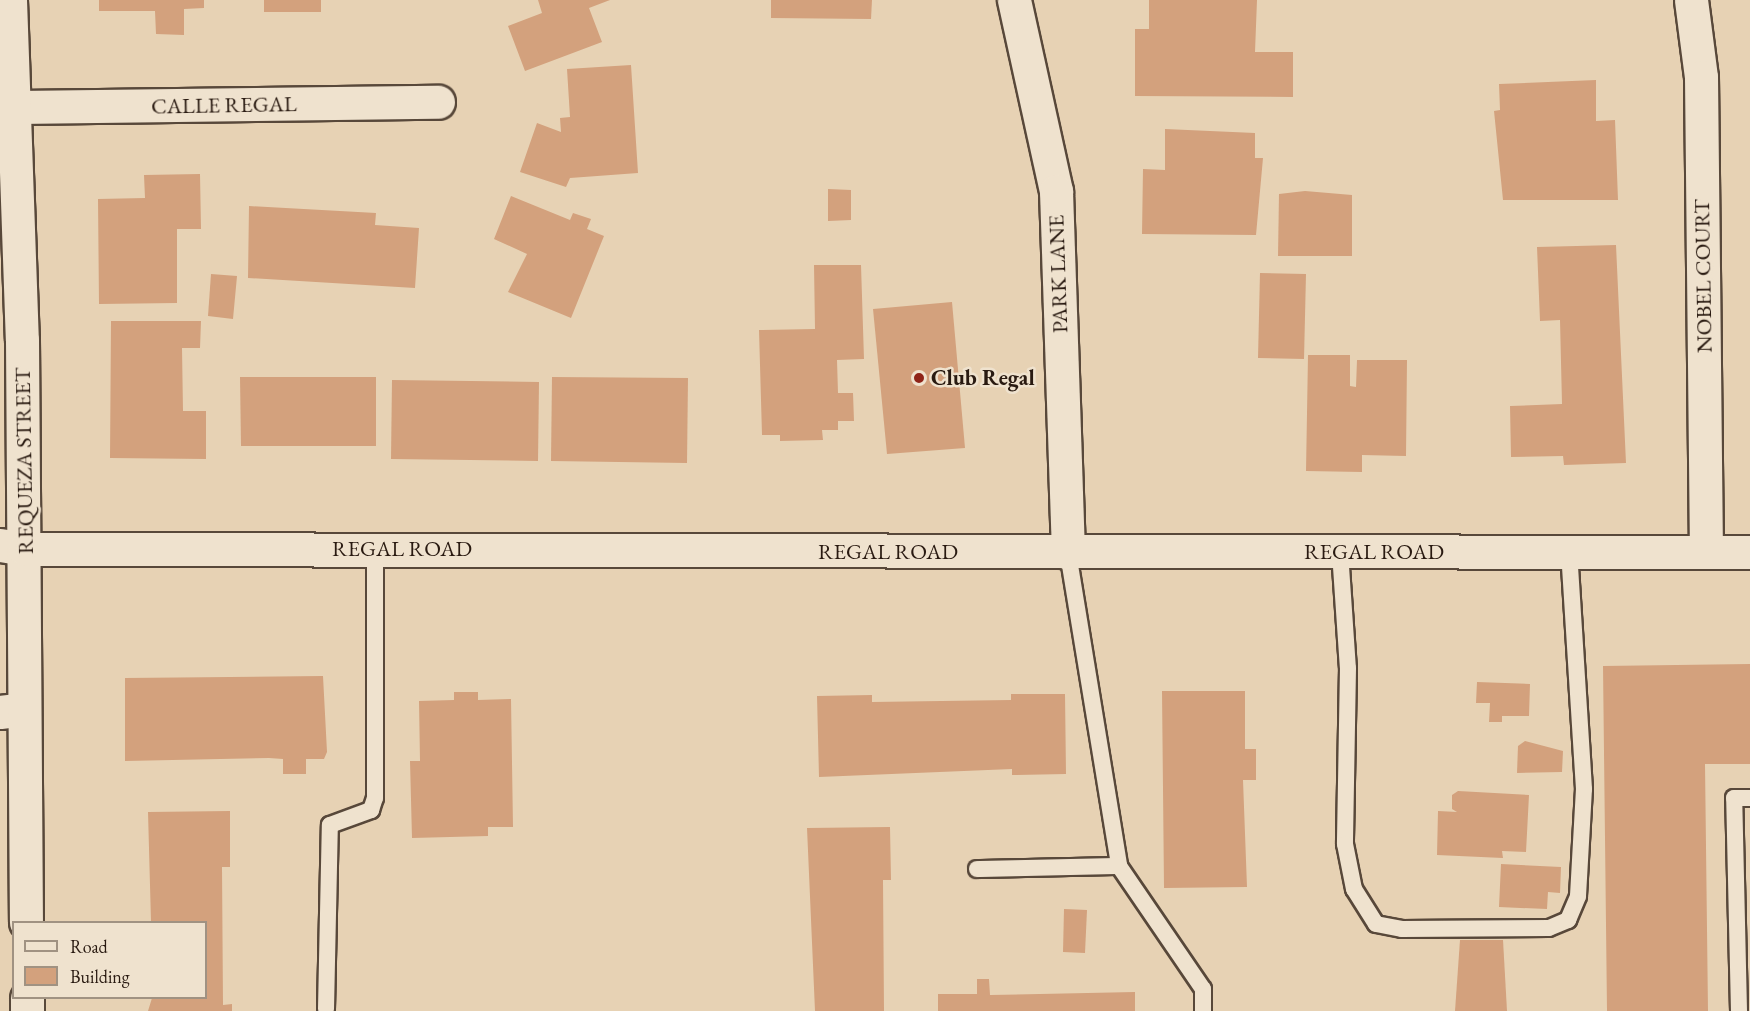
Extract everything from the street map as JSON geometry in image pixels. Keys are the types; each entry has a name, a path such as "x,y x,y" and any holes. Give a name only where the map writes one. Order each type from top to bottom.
{"street":[{"name":"REQUEZA STREET","path":"10,0 12,710 26,921"},
{"name":"PARK LANE","path":"1014,0 1056,191 1068,553"},
{"name":"NOBEL COURT","path":"1691,0 1701,77 1706,552"},
{"name":"CALLE REGAL","path":"11,107 438,102"},
{"name":"REGAL ROAD","path":"13,547 1068,553 1750,552"}],"lane":[{"path":"326,1009 330,825 371,810 375,798 375,549"},
{"path":"1340,552 1348,668 1345,844 1354,888 1376,924 1402,929 1549,928 1568,920 1578,896 1584,789 1569,552"},
{"path":"1068,553 1119,866 1203,989 1203,1011"},
{"path":"1739,1011 1734,798 1750,798"},
{"path":"977,869 1119,866"}],"building":[{"path":"99,0 204,0 204,8 184,9 184,35 156,34 155,11 99,11"},
{"path":"264,0 321,0 321,12 264,12"},
{"path":"538,0 610,0 589,8 602,42 525,71 508,26 542,13"},
{"path":"771,0 872,0 871,19 771,18"},
{"path":"1149,0 1257,0 1255,52 1293,52 1293,97 1135,96 1135,29 1149,29"},
{"path":"631,65 638,173 570,178 566,187 520,172 537,123 561,132 560,118 570,117 567,69"},
{"path":"1596,80 1596,121 1615,120 1618,200 1503,200 1494,111 1500,110 1499,84"},
{"path":"1165,129 1255,133 1255,158 1263,158 1256,235 1142,234 1143,169 1165,170"},
{"path":"200,174 201,229 177,229 177,303 99,304 98,199 145,198 144,175"},
{"path":"828,189 851,190 851,220 828,221"},
{"path":"1305,191 1352,195 1352,256 1278,256 1279,194"},
{"path":"511,196 570,220 573,213 591,219 587,229 604,236 571,318 508,292 527,254 494,239"},
{"path":"249,206 376,213 375,225 419,228 415,288 248,278"},
{"path":"1616,245 1626,463 1564,465 1563,456 1511,457 1510,406 1562,404 1560,320 1540,321 1537,247"},
{"path":"814,265 861,265 864,359 837,360 838,393 853,393 854,421 838,421 838,430 822,430 823,440 780,441 780,435 762,435 759,330 815,329"},
{"path":"1260,273 1306,274 1304,359 1258,358"},
{"path":"211,274 237,276 233,319 208,316"},
{"name":"Club Regal","path":"952,302 965,448 887,454 873,309"},
{"path":"111,321 201,321 200,348 182,348 183,411 206,411 206,459 110,458"},
{"path":"1308,355 1350,355 1350,386 1356,387 1357,360 1407,360 1406,456 1362,455 1362,472 1306,471"},
{"path":"240,377 376,377 376,446 241,446"},
{"path":"552,377 688,378 687,463 551,461"},
{"path":"392,380 539,382 538,461 391,459"},
{"path":"1750,664 1750,764 1705,764 1708,1011 1607,1011 1603,666"},
{"path":"323,676 327,752 324,759 306,759 306,774 283,774 283,759 125,761 125,678"},
{"path":"1477,682 1530,684 1529,716 1502,716 1502,722 1489,722 1490,703 1476,703"},
{"path":"1162,691 1245,691 1245,749 1256,749 1256,780 1243,780 1247,887 1164,888"},
{"path":"454,692 478,692 478,700 511,699 513,827 488,827 488,836 412,838 410,761 420,761 419,701 454,700"},
{"path":"1011,694 1065,694 1066,774 1012,775 1012,769 819,777 817,696 872,695 872,702 1011,700"},
{"path":"1525,741 1563,751 1562,772 1517,773 1518,746"},
{"path":"1458,791 1529,795 1526,852 1502,851 1503,858 1437,855 1438,811 1457,812 1452,809 1452,795"},
{"path":"230,811 230,867 222,867 223,1005 232,1004 232,1011 148,1011 152,999 207,999 207,921 151,921 148,812"},
{"path":"890,827 891,880 883,880 884,1011 815,1011 807,828"},
{"path":"1501,864 1561,867 1560,893 1548,892 1547,909 1499,907"},
{"path":"1064,909 1087,910 1085,953 1063,952"},
{"path":"1460,940 1503,940 1507,1011 1455,1011"},
{"path":"977,979 989,979 990,995 1135,992 1135,1011 938,1011 938,994 977,994"}],"place":[{"name":"Club Regal","path":"919,378"}]}
